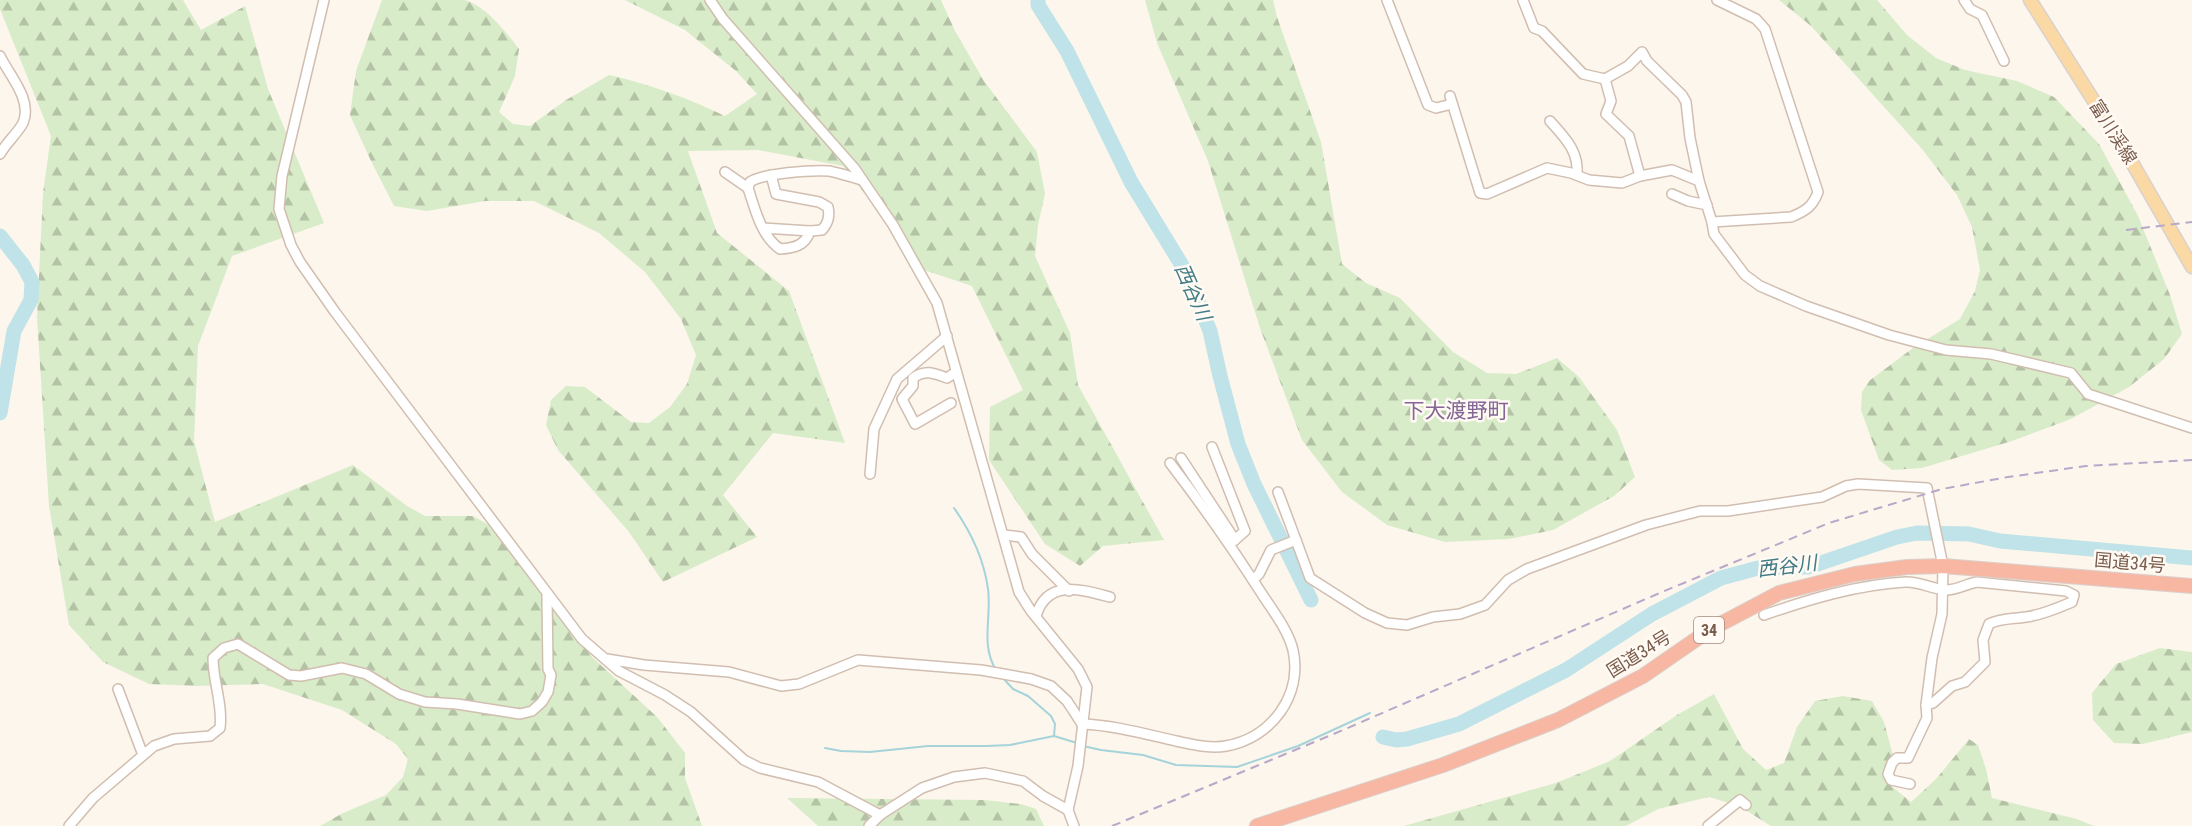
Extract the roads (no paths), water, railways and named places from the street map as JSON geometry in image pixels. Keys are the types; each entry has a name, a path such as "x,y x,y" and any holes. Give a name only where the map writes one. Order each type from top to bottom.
{"highway":[{"name":"国道34号","path":"1257,826 1443,765 1558,720 1643,676 1711,629 1779,593 1855,574 1907,567 1943,566 2192,586"}],"main road":[{"name":"富川渓線","path":"2030,0 2123,147 2192,267"}],"street":[{"path":"324,0 282,176 279,209 291,245 300,262 547,596 582,639 619,671 665,695 691,712 744,760 760,768 818,782 880,815"},
{"path":"710,0 723,19 836,146 862,180 893,225 937,303 1019,592 1035,616 1078,669 1087,687 1078,766 1068,810 1074,826"},
{"path":"1523,0 1534,28 1542,31 1583,74 1605,79 1628,66 1642,52 1647,61 1682,95 1686,102 1690,138 1699,181 1714,234 1745,275 1760,286 1859,326 1912,341 1947,350 1991,354 2071,373 2088,394 2192,428"},
{"path":"1712,222 1791,217 1813,205 1818,192 1765,29 1756,19 1717,0"},
{"path":"1964,0 1970,9 1982,15 2004,61"},
{"path":"1389,1 1428,105 1436,108 1451,100 1480,192 1487,194 1547,168 1589,180 1622,183 1640,176 1672,170 1699,181"},
{"path":"0,56 24,100 26,111 23,123 0,154"},
{"path":"1605,79 1611,101 1606,114 1629,136 1640,176"},
{"path":"1550,121 1574,150 1578,163 1577,175"},
{"path":"748,188 750,182 756,178 829,171 862,180"},
{"path":"725,172 748,188 764,234 780,249 800,245 808,238 810,231"},
{"path":"764,234 822,230 830,215 828,207 819,202 776,194 771,176"},
{"path":"1672,194 1688,201 1707,205"},
{"path":"870,474 874,429 897,379 947,336"},
{"path":"951,403 915,424 902,399 913,386 913,378 921,372 931,372 947,378 956,372"},
{"path":"1212,447 1245,531 1232,542"},
{"path":"1082,724 1099,725 1195,745 1223,747 1245,742 1264,730 1281,714 1291,695 1295,673 1293,649 1281,623 1181,458"},
{"path":"1170,464 1232,542"},
{"path":"1278,492 1310,578 1365,613 1387,623 1407,626 1433,617 1460,614 1485,604 1508,580 1527,569 1647,525 1700,511 1728,511 1822,497 1846,486 1858,484 1927,488 1933,508 1933,523 1943,566 1942,614 1932,658 1926,705 1927,718 1908,758 1897,758 1892,762 1888,774 1891,780 1910,784"},
{"path":"1004,535 1021,537 1032,555 1069,591"},
{"path":"1253,580 1259,574 1271,550 1294,540"},
{"path":"1764,615 1832,592 1918,582 1943,590 1951,590 1977,582 2066,591 2074,595 2072,602 2054,610 1989,624 1983,640 1984,662 1965,682 1952,686 1933,703 1926,705"},
{"path":"1035,616 1045,597 1052,592 1091,592 1110,597"},
{"path":"69,826 93,798 153,746 174,739 210,736 220,728 222,714 213,673 213,658 224,648 238,644 289,675 301,676 342,668 366,674 399,694 425,702 457,704 520,714 532,711 542,702 548,692 551,675 548,669 547,596"},
{"path":"604,658 644,665 729,672 781,687 799,684 858,660 981,670 1032,679 1051,686 1067,701 1082,724"},
{"path":"118,688 143,755"},
{"path":"869,826 880,815 922,788 954,777 985,773 1023,781 1068,810"},
{"path":"1708,826 1740,799"}],"waterway":[{"name":"西谷川","path":"1038,0 1038,5 1067,51 1131,182 1186,272 1210,331 1238,444 1254,484 1311,600"},
{"path":"0,236 23,265 32,282 31,300 14,331 0,413"},
{"path":"954,508 971,537 983,567 989,599 987,640 991,660 996,670"},
{"name":"西谷川","path":"1383,737 1396,740 1407,739 1459,724 1566,670 1652,614 1721,578 1758,568 1809,567 1897,537 1917,533 1969,534 2000,541 2192,558"},
{"path":"1002,677 1013,689 1028,696 1051,716 1055,724 1054,736"},
{"path":"1083,746 1143,755 1176,765 1237,767 1298,746 1370,713"},
{"path":"825,748 870,752 928,746 1010,745 1054,736 1077,743"}],"railway":[{"path":"2126,230 2192,222"},
{"path":"1112,826 1829,523 1942,489 2008,477 2086,466 2192,460"}],"district":[{"name":"下大渡野町","path":"1456,411"}]}
